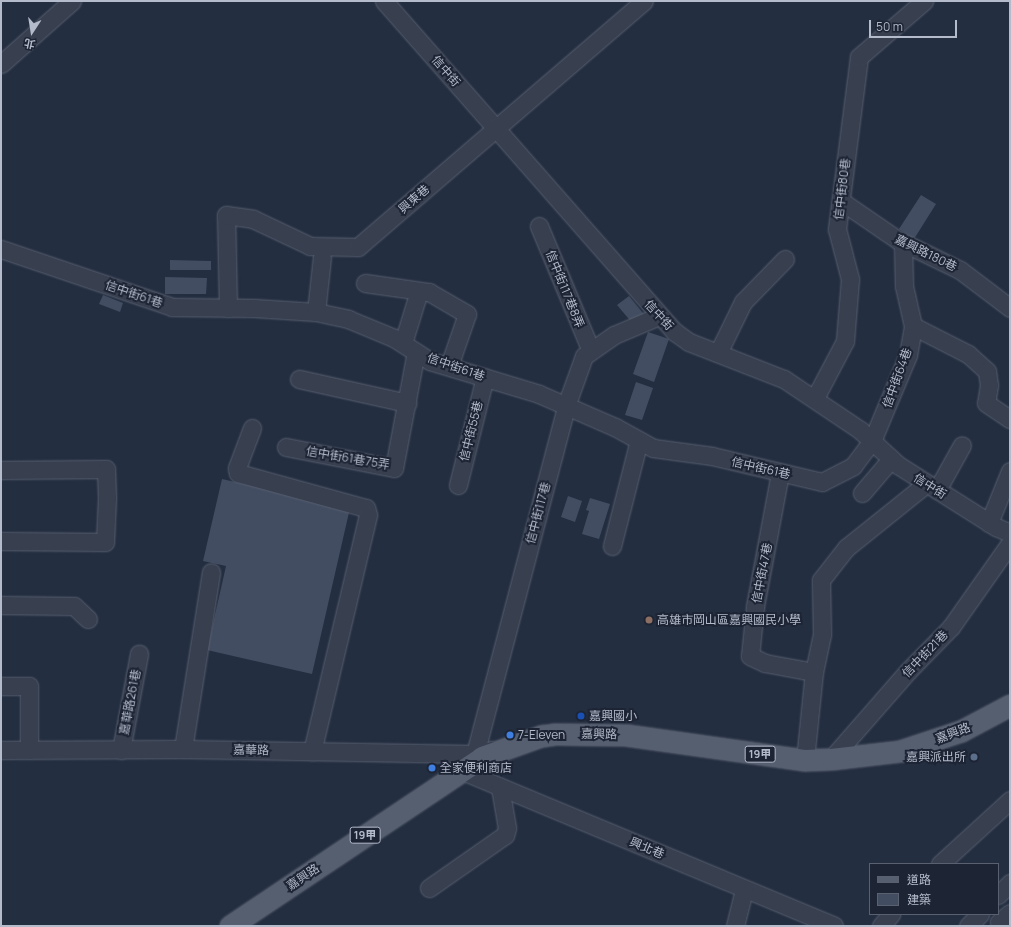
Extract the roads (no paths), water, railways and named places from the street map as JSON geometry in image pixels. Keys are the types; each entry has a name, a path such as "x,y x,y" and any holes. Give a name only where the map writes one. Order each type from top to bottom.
{"main road":[{"name":"嘉興路","path":"230,926 460,770 501,748 555,734 626,735 805,760 831,758 900,751 961,731 1010,704"}],"street":[{"path":"1,64 72,1"},
{"name":"信中街","path":"384,1 659,316 675,332 689,342 770,372 815,398 872,441 891,459 989,523 1010,533"},
{"name":"興東巷","path":"228,308 226,215 253,220 310,246 358,247 644,1"},
{"name":"信中街80巷","path":"815,398 845,341 850,279 837,229 859,57 924,1"},
{"name":"嘉興路180巷","path":"841,201 903,243 960,270 1010,308"},
{"name":"信中街117巷8弄","path":"539,226 591,351"},
{"name":"信中街64巷","path":"872,441 908,355 913,326 904,286 903,243"},
{"name":"信中街61巷","path":"1,249 172,308 228,308 316,312 348,319 410,348 430,361 539,394 660,450 712,456 780,473 827,481 853,466 872,441"},
{"path":"316,312 322,257"},
{"path":"718,353 744,302 786,259"},
{"path":"365,283 429,292 467,314 449,366"},
{"name":"信中街61巷75弄","path":"286,447 394,468 407,403 410,348 419,291"},
{"name":"信中街117巷","path":"475,754 566,406 584,356 614,335 659,316"},
{"path":"913,326 968,354 987,371 989,385 986,403 1010,419"},
{"name":"信中街55巷","path":"458,485 485,377"},
{"path":"299,378 407,403"},
{"path":"252,428 237,468 238,473 366,508 368,515 312,751"},
{"path":"612,546 639,440"},
{"path":"805,760 814,672 822,634 821,580 846,548 932,487 962,445"},
{"path":"862,493 891,459"},
{"path":"1,470 106,469 106,542 1,541"},
{"path":"989,523 1010,471"},
{"name":"信中街47巷","path":"780,473 755,607 750,656 765,663 814,672"},
{"name":"信中街21巷","path":"831,758 908,671 951,628 1010,543"},
{"path":"183,749 211,572"},
{"path":"1,605 74,606 88,619"},
{"name":"嘉華路261巷","path":"121,750 139,654"},
{"path":"1,686 29,686 29,750"},
{"name":"嘉華路","path":"1,750 183,749 475,754 501,748"},
{"name":"興北巷","path":"460,770 834,926"},
{"path":"429,888 505,835 507,828 500,787"},
{"path":"941,863 1010,800"},
{"path":"999,894 1010,883"},
{"path":"735,926 744,889"},
{"path":"881,926 890,915"},
{"path":"968,926 979,915"}],"place":[{"name":"高雄市岡山區嘉興國民小學","path":"649,620"},
{"name":"嘉興國小","path":"581,716"},
{"name":"7-Eleven","path":"510,735"},
{"name":"嘉興派出所","path":"974,757"},
{"name":"全家便利商店","path":"432,768"}]}
